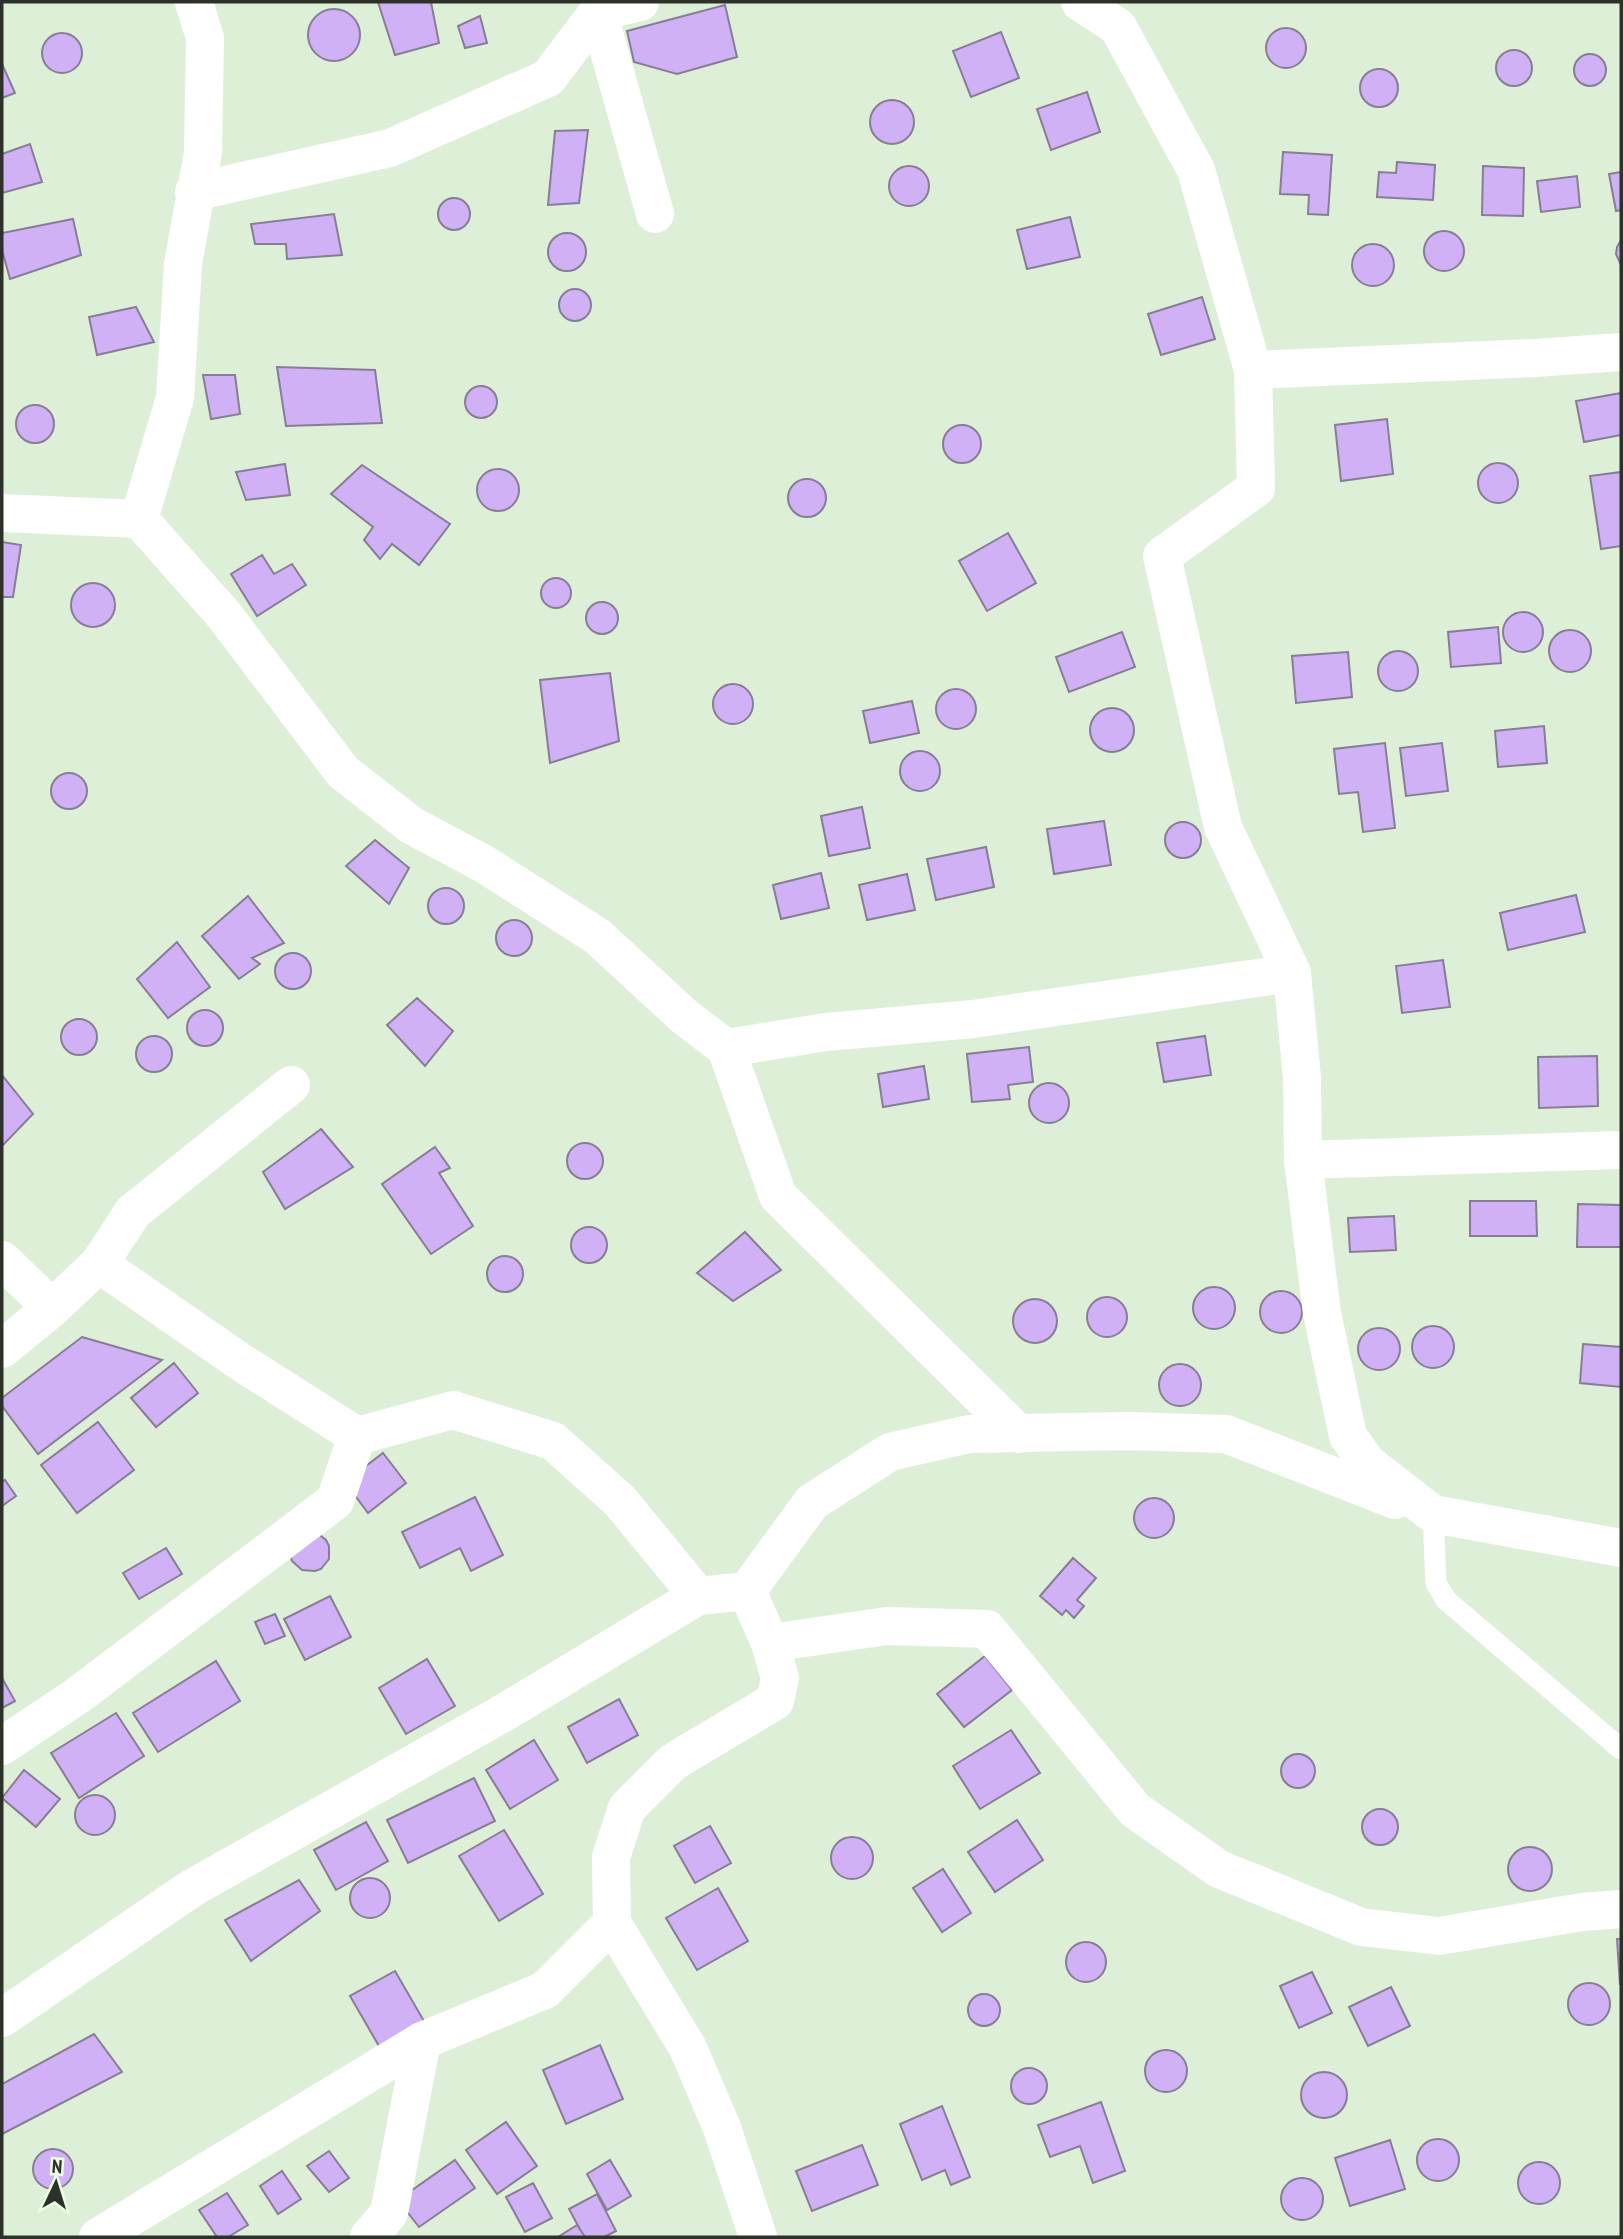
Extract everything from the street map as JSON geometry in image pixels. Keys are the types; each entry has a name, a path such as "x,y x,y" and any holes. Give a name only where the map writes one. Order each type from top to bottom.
{"street":[{"path":"139,519 174,398 183,264 203,153 205,38 194,2"},
{"path":"194,192 390,148 548,78 598,12 640,2"},
{"path":"1080,2 1118,27 1196,170 1253,370 1256,488 1162,556 1223,827 1292,973 1302,1078 1303,1160 1322,1313 1349,1436 1367,1463 1433,1514"},
{"path":"598,12 655,214"},
{"path":"1253,370 1621,352"},
{"path":"2,513 139,519 224,615 343,772 411,825 484,864 597,936 685,1017 726,1048 778,1196 1018,1434"},
{"path":"726,1048 826,1032 973,1019 1292,973"},
{"path":"2,1349 52,1308 99,1264 133,1212 290,1085"},
{"path":"1303,1160 1621,1150"},
{"path":"2,1260 52,1308"},
{"path":"99,1264 242,1363 357,1436 453,1410 553,1441 620,1501 698,1596"},
{"path":"2,2018 192,1888 500,1715 698,1596 747,1591 812,1502 890,1451 969,1434 1129,1431 1226,1434 1433,1514 1621,1548"},
{"path":"2,1746 77,1696 335,1502 357,1436"},
{"path":"747,1591 770,1643 780,1678 775,1701 673,1762 627,1808 611,1857 612,1923 688,2048 722,2128 758,2237"},
{"path":"770,1643 887,1626 987,1629 1135,1810 1219,1869 1361,1927 1439,1936 1582,1912 1621,1909"},
{"path":"98,2237 422,2041 545,1990 612,1923"},
{"path":"369,2237 389,2213 422,2041"}],"lane":[{"path":"1433,1514 1436,1583 1446,1600 1621,1749"}],"building":[{"path":"378,2 431,2 439,43 395,55"},
{"path":"725,5 737,57 677,74 634,62 627,31"},
{"path":"334,9 353,16 360,35 353,54 334,61 315,54 308,35 315,16"},
{"path":"480,16 487,43 465,48 458,26"},
{"path":"1286,28 1294,29 1300,34 1305,40 1305,56 1300,62 1294,67 1286,68 1278,67 1272,62 1267,56 1266,48 1267,40 1272,34 1278,29"},
{"path":"1001,32 1019,78 971,97 953,51"},
{"path":"62,33 70,34 76,39 81,45 81,61 76,67 70,72 62,73 54,72 48,67 43,61 42,53 43,45 48,39 54,34"},
{"path":"1514,50 1527,55 1532,68 1527,81 1514,86 1501,81 1496,68 1501,55"},
{"path":"1590,54 1602,58 1606,70 1602,82 1590,86 1578,82 1574,70 1578,58"},
{"path":"2,64 15,93 2,98"},
{"path":"1379,69 1393,74 1398,88 1393,102 1379,107 1365,102 1360,88 1365,74"},
{"path":"1087,92 1100,132 1051,150 1037,109"},
{"path":"892,100 907,107 914,122 907,137 892,144 877,137 870,122 877,107"},
{"path":"588,130 579,203 548,205 555,131"},
{"path":"30,144 42,182 2,193 2,154"},
{"path":"1283,152 1332,155 1328,215 1308,214 1309,195 1280,194"},
{"path":"1397,162 1435,165 1433,200 1377,197 1379,172 1396,173"},
{"path":"909,166 923,172 929,186 923,200 909,206 895,200 889,186 895,172"},
{"path":"1483,166 1524,168 1523,216 1482,215"},
{"path":"1621,172 1621,210 1616,211 1609,174"},
{"path":"1577,176 1580,207 1541,212 1537,181"},
{"path":"454,198 465,203 470,214 465,225 454,230 443,225 438,214 443,203"},
{"path":"334,214 342,255 287,259 286,244 255,244 251,224"},
{"path":"1070,217 1080,257 1027,269 1017,230"},
{"path":"73,219 81,255 10,279 2,250 2,233"},
{"path":"1444,231 1458,237 1464,251 1458,265 1444,271 1430,265 1424,251 1430,237"},
{"path":"567,233 580,239 586,252 580,265 567,271 554,265 548,252 554,239"},
{"path":"1621,240 1621,265 1616,254"},
{"path":"1373,244 1388,250 1394,265 1388,280 1373,286 1358,280 1352,265 1358,250"},
{"path":"575,289 587,293 591,305 587,317 575,321 563,317 559,305 563,293"},
{"path":"1202,297 1215,339 1161,355 1148,314"},
{"path":"136,307 154,342 97,355 89,317"},
{"path":"277,367 375,370 382,423 286,426"},
{"path":"203,375 235,375 240,414 211,419"},
{"path":"481,386 493,390 497,402 493,414 481,418 469,414 465,402 469,390"},
{"path":"1621,393 1621,435 1584,442 1576,401"},
{"path":"35,405 49,410 54,424 49,438 35,443 21,438 16,424 21,410"},
{"path":"1387,419 1393,474 1341,481 1335,425"},
{"path":"962,425 975,431 981,444 975,457 962,463 949,457 943,444 949,431"},
{"path":"1498,463 1512,469 1518,483 1512,497 1498,503 1484,497 1478,483 1484,469"},
{"path":"285,464 290,495 246,500 236,472"},
{"path":"362,465 450,524 419,565 392,544 380,559 364,540 373,527 331,494"},
{"path":"498,469 513,475 519,490 513,505 498,511 483,505 477,490 483,475"},
{"path":"1621,472 1621,546 1601,549 1590,476"},
{"path":"807,479 820,485 826,498 820,511 807,517 794,511 788,498 794,485"},
{"path":"1008,533 1036,583 987,611 959,561"},
{"path":"2,542 21,545 13,597 2,597"},
{"path":"262,555 274,574 292,564 306,585 257,616 231,574"},
{"path":"556,578 562,579 570,587 570,599 562,607 556,608 550,607 542,599 541,593 542,587 550,579"},
{"path":"93,583 108,590 115,605 108,620 93,627 78,620 71,605 78,590"},
{"path":"602,602 614,606 618,618 614,630 602,634 590,630 586,618 590,606"},
{"path":"1523,612 1531,613 1537,618 1542,624 1542,640 1537,646 1531,651 1523,652 1515,651 1509,646 1504,640 1503,632 1504,624 1509,618 1515,613"},
{"path":"1498,627 1501,663 1451,667 1448,632"},
{"path":"1570,630 1585,636 1591,651 1585,666 1570,672 1555,666 1549,651 1555,636"},
{"path":"1122,632 1135,667 1069,692 1056,657"},
{"path":"1398,651 1412,657 1418,671 1412,685 1398,691 1384,685 1378,671 1384,657"},
{"path":"1348,652 1352,697 1296,703 1292,656"},
{"path":"610,673 619,741 550,763 540,680"},
{"path":"733,684 747,690 753,704 747,718 733,724 719,718 713,704 719,690"},
{"path":"956,689 964,690 970,695 975,701 975,717 970,723 964,728 956,729 948,728 942,723 937,717 936,709 937,701 942,695 948,690"},
{"path":"912,701 919,733 870,743 863,711"},
{"path":"1112,708 1128,714 1134,730 1128,746 1112,752 1096,746 1090,730 1096,714"},
{"path":"1544,726 1547,763 1498,767 1495,731"},
{"path":"1385,743 1395,828 1363,832 1358,792 1339,794 1334,749"},
{"path":"1442,743 1448,791 1406,796 1400,748"},
{"path":"920,751 934,757 940,771 934,785 920,791 906,785 900,771 906,757"},
{"path":"69,773 81,779 87,791 81,803 69,809 57,803 51,791 57,779"},
{"path":"862,807 870,848 829,856 821,816"},
{"path":"1104,821 1111,865 1054,874 1047,829"},
{"path":"1183,822 1196,827 1201,840 1196,853 1183,858 1170,853 1165,840 1170,827"},
{"path":"375,840 409,868 389,904 346,866"},
{"path":"986,847 994,887 936,900 927,859"},
{"path":"821,873 829,908 781,919 773,885"},
{"path":"907,874 915,910 867,920 859,885"},
{"path":"446,888 458,894 464,906 458,918 446,924 434,918 428,906 434,894"},
{"path":"1576,895 1585,932 1508,950 1500,913"},
{"path":"248,896 284,943 252,958 260,964 239,979 202,936"},
{"path":"514,920 526,926 532,938 526,950 514,956 502,950 496,938 502,926"},
{"path":"177,942 210,987 168,1018 137,979"},
{"path":"293,953 305,959 311,971 305,983 293,989 281,983 275,971 281,959"},
{"path":"1443,960 1450,1007 1402,1013 1396,966"},
{"path":"417,998 453,1031 425,1066 387,1025"},
{"path":"205,1010 217,1016 223,1028 217,1040 205,1046 193,1040 187,1028 193,1016"},
{"path":"79,1019 91,1025 97,1037 91,1049 79,1055 67,1049 61,1037 67,1025"},
{"path":"154,1036 166,1042 172,1054 166,1066 154,1072 142,1066 136,1054 142,1042"},
{"path":"1205,1036 1211,1075 1164,1082 1157,1043"},
{"path":"1029,1047 1033,1082 1008,1085 1010,1099 972,1102 967,1054"},
{"path":"1597,1056 1598,1106 1539,1108 1538,1057"},
{"path":"924,1066 929,1099 883,1107 878,1074"},
{"path":"2,1075 33,1114 2,1146"},
{"path":"1049,1083 1063,1089 1069,1103 1063,1117 1049,1123 1035,1117 1029,1103 1035,1089"},
{"path":"321,1129 353,1167 285,1209 263,1172"},
{"path":"585,1143 597,1149 603,1161 597,1173 585,1179 573,1173 567,1161 573,1149"},
{"path":"435,1147 450,1168 439,1173 473,1226 431,1254 382,1184"},
{"path":"1470,1201 1536,1201 1537,1236 1470,1236"},
{"path":"1578,1204 1621,1205 1621,1247 1577,1247"},
{"path":"1394,1216 1396,1250 1350,1252 1348,1218"},
{"path":"589,1227 601,1233 607,1245 601,1257 589,1263 577,1257 571,1245 577,1233"},
{"path":"745,1232 781,1270 733,1301 697,1273"},
{"path":"505,1256 517,1262 523,1274 517,1286 505,1292 493,1286 487,1274 493,1262"},
{"path":"1214,1287 1229,1293 1235,1308 1229,1323 1214,1329 1199,1323 1193,1308 1199,1293"},
{"path":"1281,1291 1296,1297 1302,1312 1296,1327 1281,1333 1266,1327 1260,1312 1266,1297"},
{"path":"1107,1297 1121,1303 1127,1317 1121,1331 1107,1337 1093,1331 1087,1317 1093,1303"},
{"path":"1035,1299 1051,1305 1057,1321 1051,1337 1035,1343 1019,1337 1013,1321 1019,1305"},
{"path":"1433,1326 1448,1332 1454,1347 1448,1362 1433,1368 1418,1362 1412,1347 1418,1332"},
{"path":"1379,1328 1394,1334 1400,1349 1394,1364 1379,1370 1364,1364 1358,1349 1364,1334"},
{"path":"82,1337 162,1360 38,1454 2,1406 2,1398"},
{"path":"1583,1344 1621,1347 1621,1387 1580,1383"},
{"path":"174,1363 198,1393 156,1427 131,1398"},
{"path":"1180,1364 1195,1370 1201,1385 1195,1400 1180,1406 1165,1400 1159,1385 1165,1370"},
{"path":"98,1422 134,1470 77,1513 41,1465"},
{"path":"383,1453 406,1483 368,1513 345,1482"},
{"path":"5,1480 16,1496 2,1506 2,1482"},
{"path":"475,1497 503,1555 471,1571 460,1548 420,1568 402,1532"},
{"path":"1154,1498 1168,1504 1174,1518 1168,1532 1154,1538 1140,1532 1134,1518 1140,1504"},
{"path":"316,1532 329,1546 329,1559 321,1569 302,1570 292,1561 290,1554"},
{"path":"166,1548 182,1574 139,1599 123,1573"},
{"path":"1073,1558 1096,1578 1077,1600 1084,1606 1074,1618 1066,1610 1062,1615 1040,1596"},
{"path":"330,1596 351,1637 305,1660 284,1619"},
{"path":"275,1614 285,1636 265,1644 255,1622"},
{"path":"985,1656 1012,1690 964,1727 937,1694"},
{"path":"427,1659 455,1706 406,1734 379,1688"},
{"path":"216,1661 240,1701 158,1752 133,1713"},
{"path":"2,1678 15,1701 2,1708"},
{"path":"619,1699 638,1735 587,1763 568,1727"},
{"path":"116,1713 144,1756 79,1798 51,1753"},
{"path":"1011,1730 1040,1773 980,1809 953,1766"},
{"path":"534,1740 558,1780 510,1809 486,1770"},
{"path":"1298,1754 1310,1759 1315,1771 1310,1783 1298,1788 1286,1783 1281,1771 1286,1759"},
{"path":"24,1770 60,1799 36,1827 2,1798"},
{"path":"474,1778 495,1821 408,1863 387,1820"},
{"path":"95,1795 109,1801 115,1815 109,1829 95,1835 81,1829 75,1815 81,1801"},
{"path":"1380,1809 1393,1814 1398,1827 1393,1840 1380,1845 1367,1840 1362,1827 1367,1814"},
{"path":"1017,1820 1043,1860 995,1892 968,1852"},
{"path":"366,1822 388,1861 336,1890 314,1850"},
{"path":"710,1826 731,1863 695,1883 674,1846"},
{"path":"504,1830 543,1894 499,1921 459,1856"},
{"path":"852,1837 867,1843 873,1858 867,1873 852,1879 837,1873 831,1858 837,1843"},
{"path":"1530,1847 1545,1854 1552,1869 1545,1884 1530,1891 1515,1884 1508,1869 1515,1854"},
{"path":"943,1869 971,1913 942,1932 913,1888"},
{"path":"370,1878 384,1884 390,1898 384,1912 370,1918 356,1912 350,1898 356,1884"},
{"path":"299,1880 320,1911 251,1961 225,1920"},
{"path":"718,1888 748,1941 697,1970 666,1918"},
{"path":"1617,1939 1621,1939 1620,1985"},
{"path":"1086,1942 1094,1943 1100,1948 1105,1954 1105,1970 1100,1976 1094,1981 1086,1982 1078,1981 1072,1976 1067,1970 1066,1962 1067,1954 1072,1948 1078,1943"},
{"path":"395,1971 428,2028 383,2053 350,1996"},
{"path":"1312,1972 1332,2013 1299,2028 1280,1986"},
{"path":"1589,1983 1604,1989 1610,2004 1604,2019 1589,2025 1574,2019 1568,2004 1574,1989"},
{"path":"1391,1987 1410,2026 1368,2046 1349,2007"},
{"path":"984,1994 996,1998 1000,2010 996,2022 984,2026 972,2022 968,2010 972,1998"},
{"path":"94,2034 122,2072 2,2134 2,2084"},
{"path":"600,2045 623,2099 566,2124 543,2070"},
{"path":"1166,2050 1181,2056 1187,2071 1181,2086 1166,2092 1151,2086 1145,2071 1151,2056"},
{"path":"1029,2068 1041,2074 1047,2086 1041,2098 1029,2104 1017,2098 1011,2086 1017,2074"},
{"path":"1324,2072 1340,2079 1347,2095 1340,2111 1324,2118 1308,2111 1301,2095 1308,2079"},
{"path":"1101,2102 1125,2171 1093,2183 1080,2146 1050,2157 1038,2125"},
{"path":"942,2106 970,2177 951,2185 945,2170 922,2180 900,2124"},
{"path":"506,2122 537,2166 497,2194 466,2150"},
{"path":"1438,2139 1453,2145 1459,2160 1453,2175 1438,2181 1423,2175 1417,2160 1423,2145"},
{"path":"1390,2140 1405,2189 1350,2206 1335,2158"},
{"path":"862,2145 878,2185 812,2211 796,2171"},
{"path":"53,2149 61,2150 67,2155 72,2161 72,2177 67,2183 61,2188 53,2189 45,2188 39,2183 34,2177 33,2169 34,2161 39,2155 45,2150"},
{"path":"329,2151 349,2178 329,2192 307,2166"},
{"path":"455,2160 475,2188 419,2227 398,2200"},
{"path":"610,2160 631,2196 607,2210 587,2174"},
{"path":"1539,2162 1554,2168 1560,2183 1554,2198 1539,2204 1524,2198 1518,2183 1524,2168"},
{"path":"282,2171 301,2199 278,2214 260,2186"},
{"path":"1302,2178 1317,2184 1323,2199 1317,2214 1302,2220 1287,2214 1281,2199 1287,2184"},
{"path":"533,2183 552,2218 525,2232 506,2197"},
{"path":"227,2193 248,2225 228,2237 217,2237 199,2210"},
{"path":"597,2194 616,2231 604,2237 584,2237 569,2209"},
{"path":"577,2225 585,2237 558,2237"}]}
